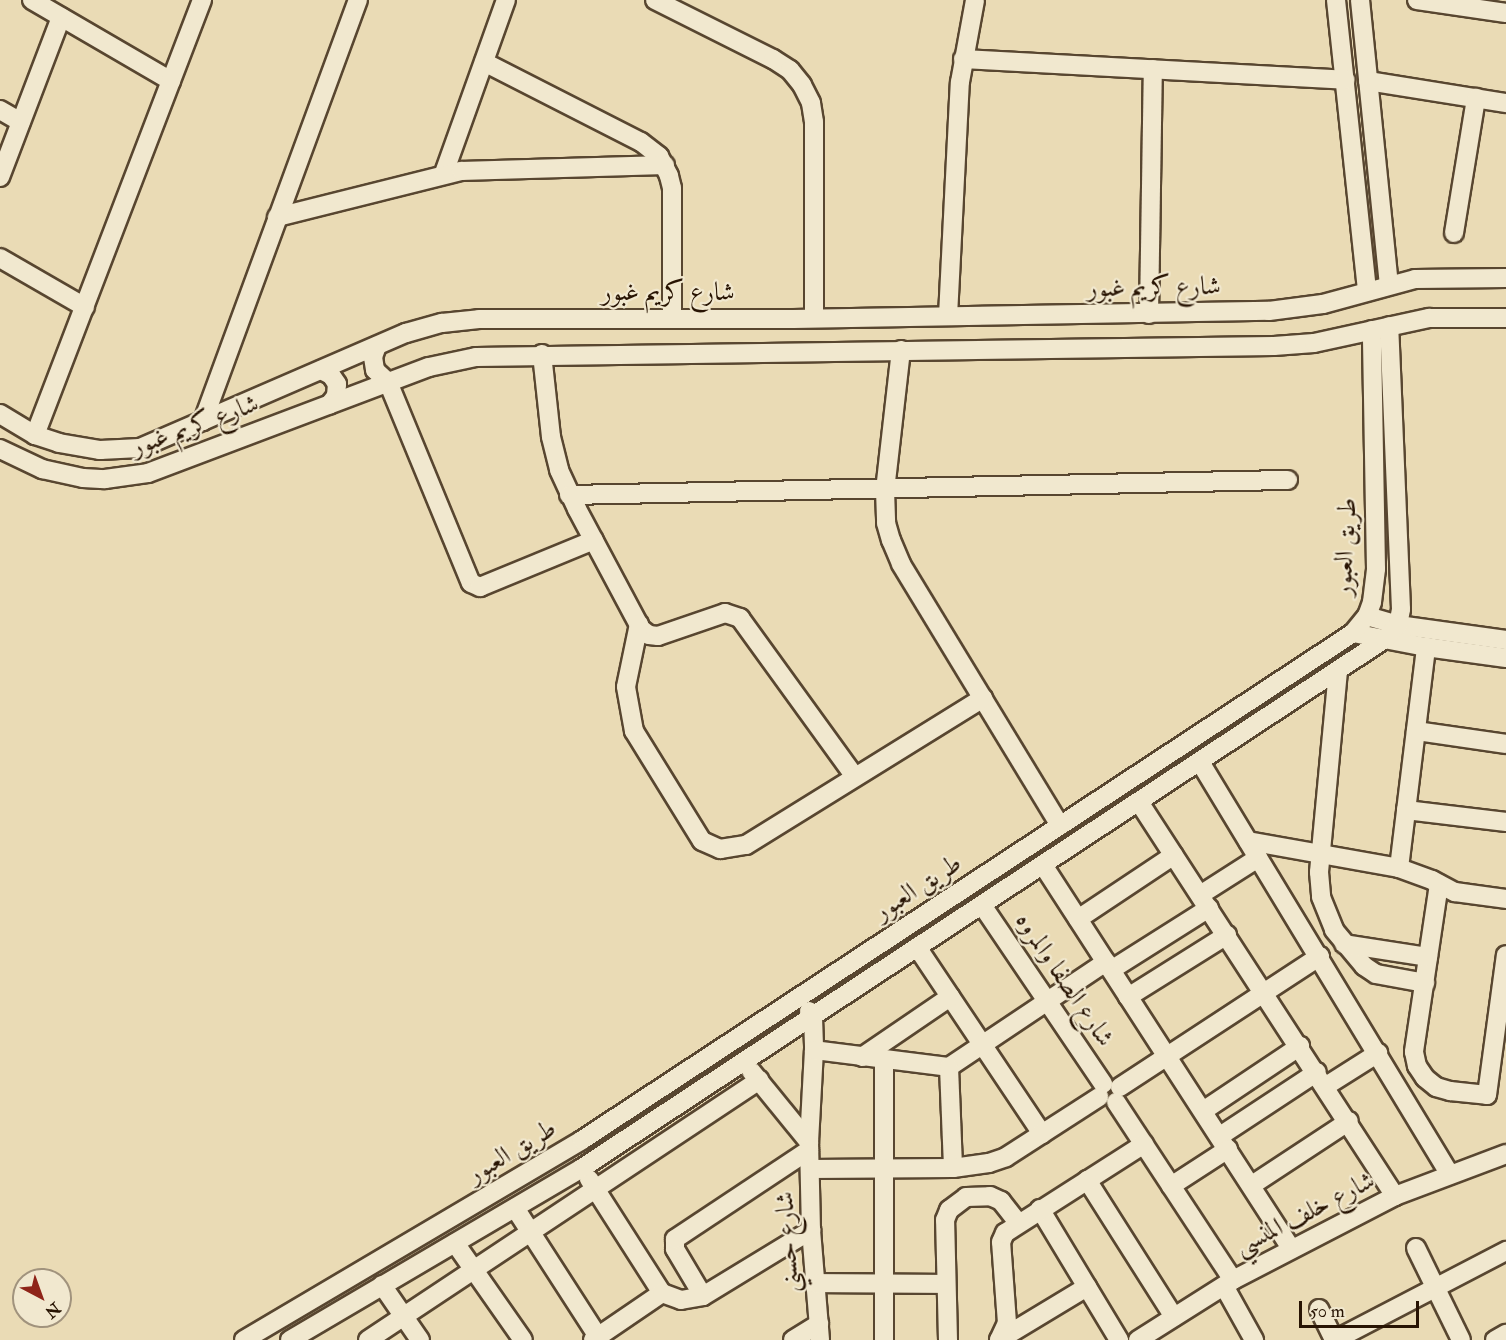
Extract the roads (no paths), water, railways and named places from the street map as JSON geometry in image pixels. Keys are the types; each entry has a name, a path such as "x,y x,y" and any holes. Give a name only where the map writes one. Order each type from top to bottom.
{"street":[{"path":"32,0 171,81"},
{"path":"35,435 202,0"},
{"path":"203,421 358,0"},
{"path":"444,173 506,0"},
{"path":"948,316 963,59 975,0"},
{"path":"1336,0 1367,291"},
{"path":"1360,0 1389,285"},
{"path":"1418,0 1465,4 1506,13"},
{"path":"661,1 790,70 802,85 811,103 814,122 814,318"},
{"path":"0,177 61,17"},
{"path":"963,59 1345,80"},
{"path":"484,62 641,142 651,148 665,165 672,188 672,318"},
{"path":"1149,314 1153,69"},
{"path":"1368,81 1506,103"},
{"path":"1454,233 1476,98"},
{"path":"0,110 21,122"},
{"path":"277,216 444,173 665,165"},
{"path":"0,258 85,307"},
{"name":"شارع كريم غبور","path":"0,414 35,435 79,448 120,450 140,448 424,328 479,319 814,318 1279,310 1323,304 1415,279 1506,279"},
{"name":"شارع كريم غبور","path":"0,449 24,462 61,474 105,479 148,473 388,382 457,359 542,354 1274,346 1314,343 1381,328 1449,317 1506,318"},
{"name":"طريق العبور","path":"244,1340 518,1180 1353,633 1366,616 1375,586 1381,328"},
{"name":"طريق العبور","path":"290,1340 582,1168 1385,639 1398,625 1401,609 1381,328"},
{"path":"377,346 373,364 378,375 388,382 471,583 480,587 594,540"},
{"path":"901,350 885,490 886,523 895,552 1060,825"},
{"path":"542,354 551,437 559,470 569,495 639,624 645,632 658,636 725,613 740,618 855,777"},
{"path":"321,370 331,375 337,384 336,396 329,405"},
{"path":"569,495 1288,480"},
{"path":"1366,616 1398,625 1506,640"},
{"path":"639,624 626,687 629,717 640,745 702,841 720,849 746,845 983,698"},
{"path":"1353,633 1426,647 1506,658"},
{"path":"1399,868 1426,647"},
{"path":"1338,671 1320,854 1321,897 1326,914 1344,944 1376,974 1425,982"},
{"path":"1416,731 1506,744"},
{"path":"1200,762 1450,1173"},
{"path":"1139,802 1349,1121 1395,1196"},
{"path":"1406,810 1506,822"},
{"path":"1248,841 1399,868 1462,894 1506,899"},
{"path":"1078,919 1174,855"},
{"path":"814,1050 949,1067 1047,1001 1109,966 1205,902 1258,858"},
{"path":"1043,865 1291,1248"},
{"path":"1439,884 1414,1052 1417,1066 1425,1078 1436,1087 1487,1095 1506,956"},
{"name":"شارع الصفا والمروه","path":"982,905 1171,1186 1228,1283 1254,1340"},
{"path":"1128,997 1227,935"},
{"path":"1344,944 1428,957"},
{"path":"917,947 1042,1134"},
{"path":"810,1168 953,1168 971,1167 998,1160 1110,1093 1320,956"},
{"path":"800,996 813,1017"},
{"path":"862,1057 950,997"},
{"name":"شارع حسني","path":"813,1017 814,1050 809,1146 811,1230 819,1332"},
{"path":"703,1296 675,1250 675,1239 809,1146 730,1042"},
{"path":"1203,1110 1300,1046"},
{"path":"1171,1186 1224,1143 1321,1079 1378,1053"},
{"path":"884,1060 884,1340"},
{"path":"949,1067 953,1168"},
{"path":"368,1340 759,1080"},
{"path":"1252,1185 1349,1121"},
{"path":"1086,1287 999,1340 1007,1323 1001,1242 1005,1233 1144,1144"},
{"name":"شارع خلف المنسي","path":"1139,1340 1228,1283 1291,1248 1395,1196 1450,1173 1504,1159"},
{"path":"582,1168 662,1293 681,1300 703,1296 811,1230"},
{"path":"1087,1180 1174,1317"},
{"path":"948,1340 945,1220 957,1203 979,1195 990,1196 1001,1201 1018,1223"},
{"path":"515,1208 597,1339 662,1293"},
{"path":"1040,1209 1119,1340"},
{"path":"455,1243 523,1340"},
{"path":"1416,1248 1461,1340"},
{"path":"1319,1309 1335,1340 1506,1251"},
{"path":"816,1283 945,1284"},
{"path":"382,1285 420,1340"},
{"path":"794,1340 819,1332"},
{"path":"1496,1340 1506,1334"}]}
